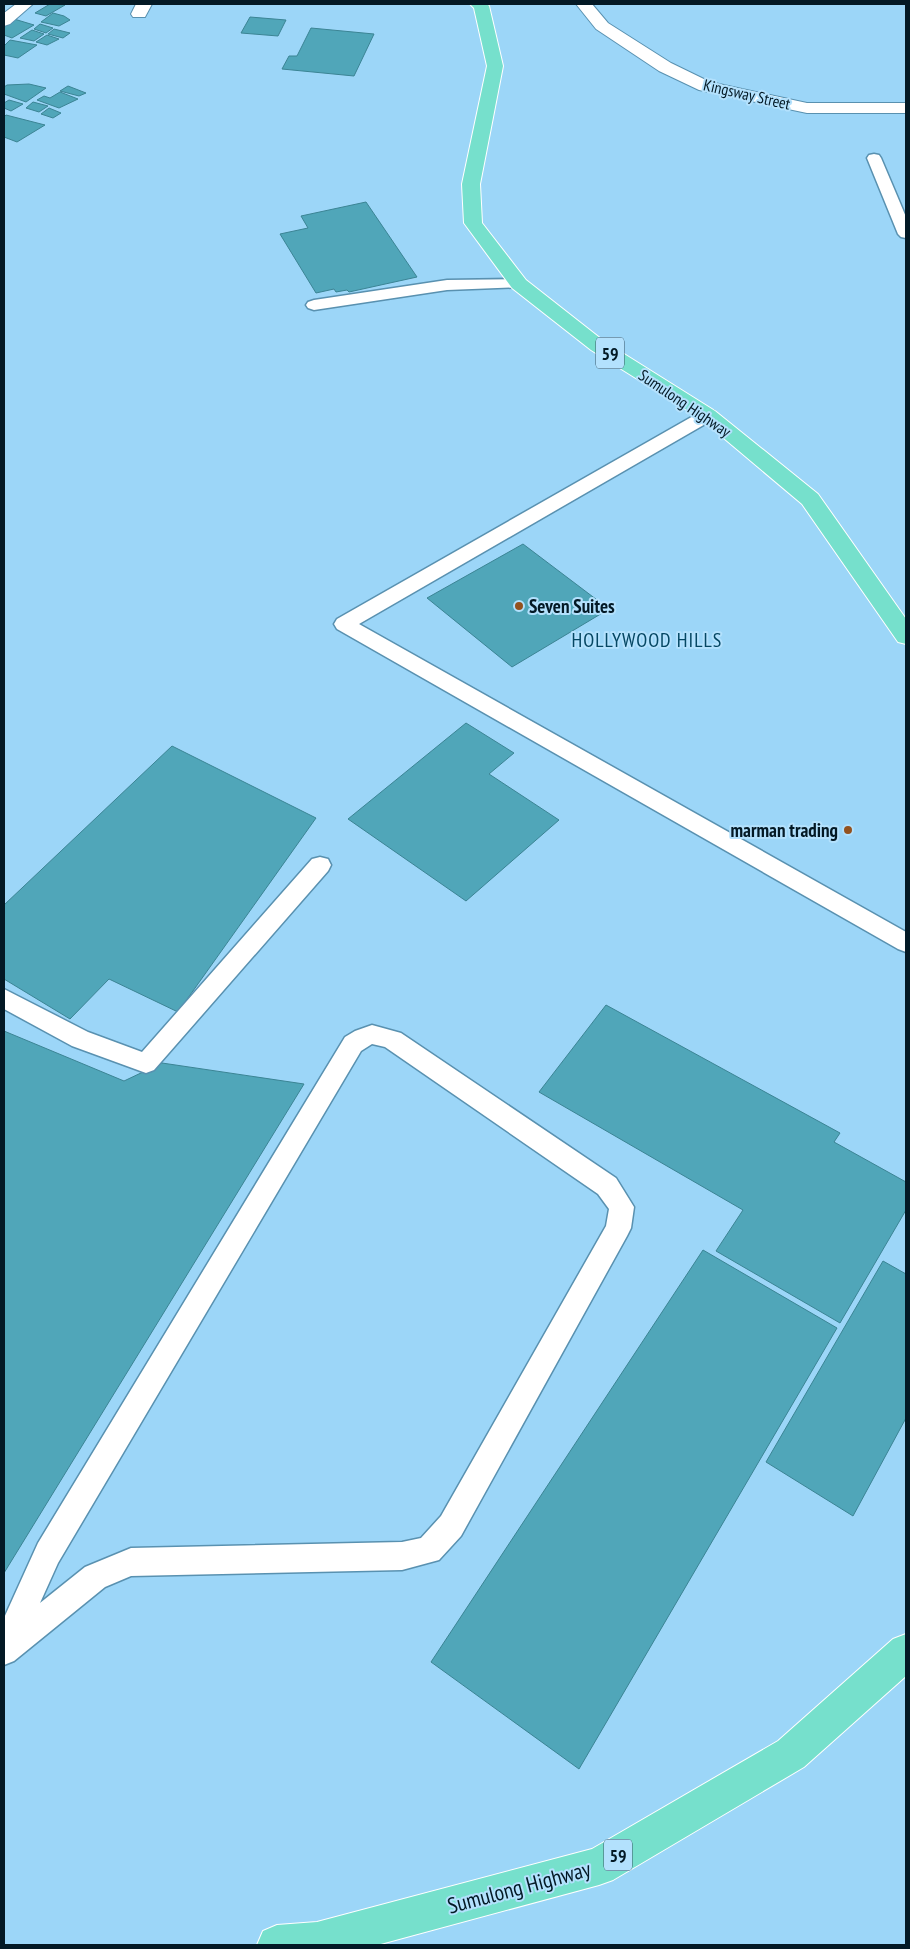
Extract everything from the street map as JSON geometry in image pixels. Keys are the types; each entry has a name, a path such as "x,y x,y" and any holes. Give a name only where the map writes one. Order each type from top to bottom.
{"main road":[{"name":"Sumulong Highway","path":"478,4 481,6 495,66 471,184 473,223 519,284 598,346 708,415 810,499 906,636"},
{"name":"Sumulong Highway","path":"277,1945 318,1942 599,1866 791,1754 906,1652"}],"street":[{"path":"4,21 25,4"},
{"name":"Kingsway Street","path":"584,4 602,26 665,67 705,86 807,108 906,108"}],"lane":[{"path":"874,158 906,234"},
{"path":"314,305 448,285 519,284"},
{"path":"708,415 344,624 906,943"},
{"path":"4,998 80,1039 146,1063 320,865"},
{"path":"376,1034 393,1040 608,1186 622,1207 618,1228 451,1526 429,1550 402,1556 131,1562 95,1577 4,1650 48,1553 352,1044 366,1035 376,1034"}],"building":[{"path":"50,4 65,5 46,16 35,13"},
{"path":"53,13 70,20 59,26 41,22"},
{"path":"250,17 286,20 278,36 241,33"},
{"path":"14,19 34,25 12,38 4,35 4,25"},
{"path":"40,24 53,28 46,33 34,29"},
{"path":"311,28 374,34 354,76 282,69 289,56 297,56"},
{"path":"54,29 70,33 63,38 48,34"},
{"path":"32,30 44,34 34,41 20,38"},
{"path":"47,35 59,39 47,45 36,42"},
{"path":"10,40 37,45 18,58 4,55 4,46"},
{"path":"29,84 46,88 26,102 4,94 4,87 7,85"},
{"path":"68,86 86,93 79,96 60,91"},
{"path":"60,92 78,99 59,108 37,100 44,96 50,98"},
{"path":"9,100 23,104 11,111 4,108 4,103"},
{"path":"33,102 48,106 39,112 26,108"},
{"path":"49,108 61,113 53,118 41,114"},
{"path":"6,115 45,125 17,142 4,137 4,117"},
{"path":"366,202 417,277 349,292 347,290 336,292 334,289 316,293 280,234 308,228 301,216"},
{"path":"523,544 609,609 512,667 427,598"},
{"path":"466,723 514,753 489,774 559,820 466,901 348,819"},
{"path":"172,746 316,818 178,1012 109,979 70,1019 4,979 4,905"},
{"path":"606,1005 840,1133 834,1142 906,1182 906,1210 840,1323 716,1251 743,1210 539,1092"},
{"path":"4,1031 124,1081 162,1063 304,1084 4,1573"},
{"path":"703,1250 837,1328 579,1769 431,1662"},
{"path":"883,1261 906,1274 906,1418 853,1516 766,1462"}],"place":[{"name":"Seven Suites","path":"519,606"},
{"name":"marman trading","path":"848,830"}],"district":[{"name":"HOLLYWOOD HILLS","path":"647,640"}]}
